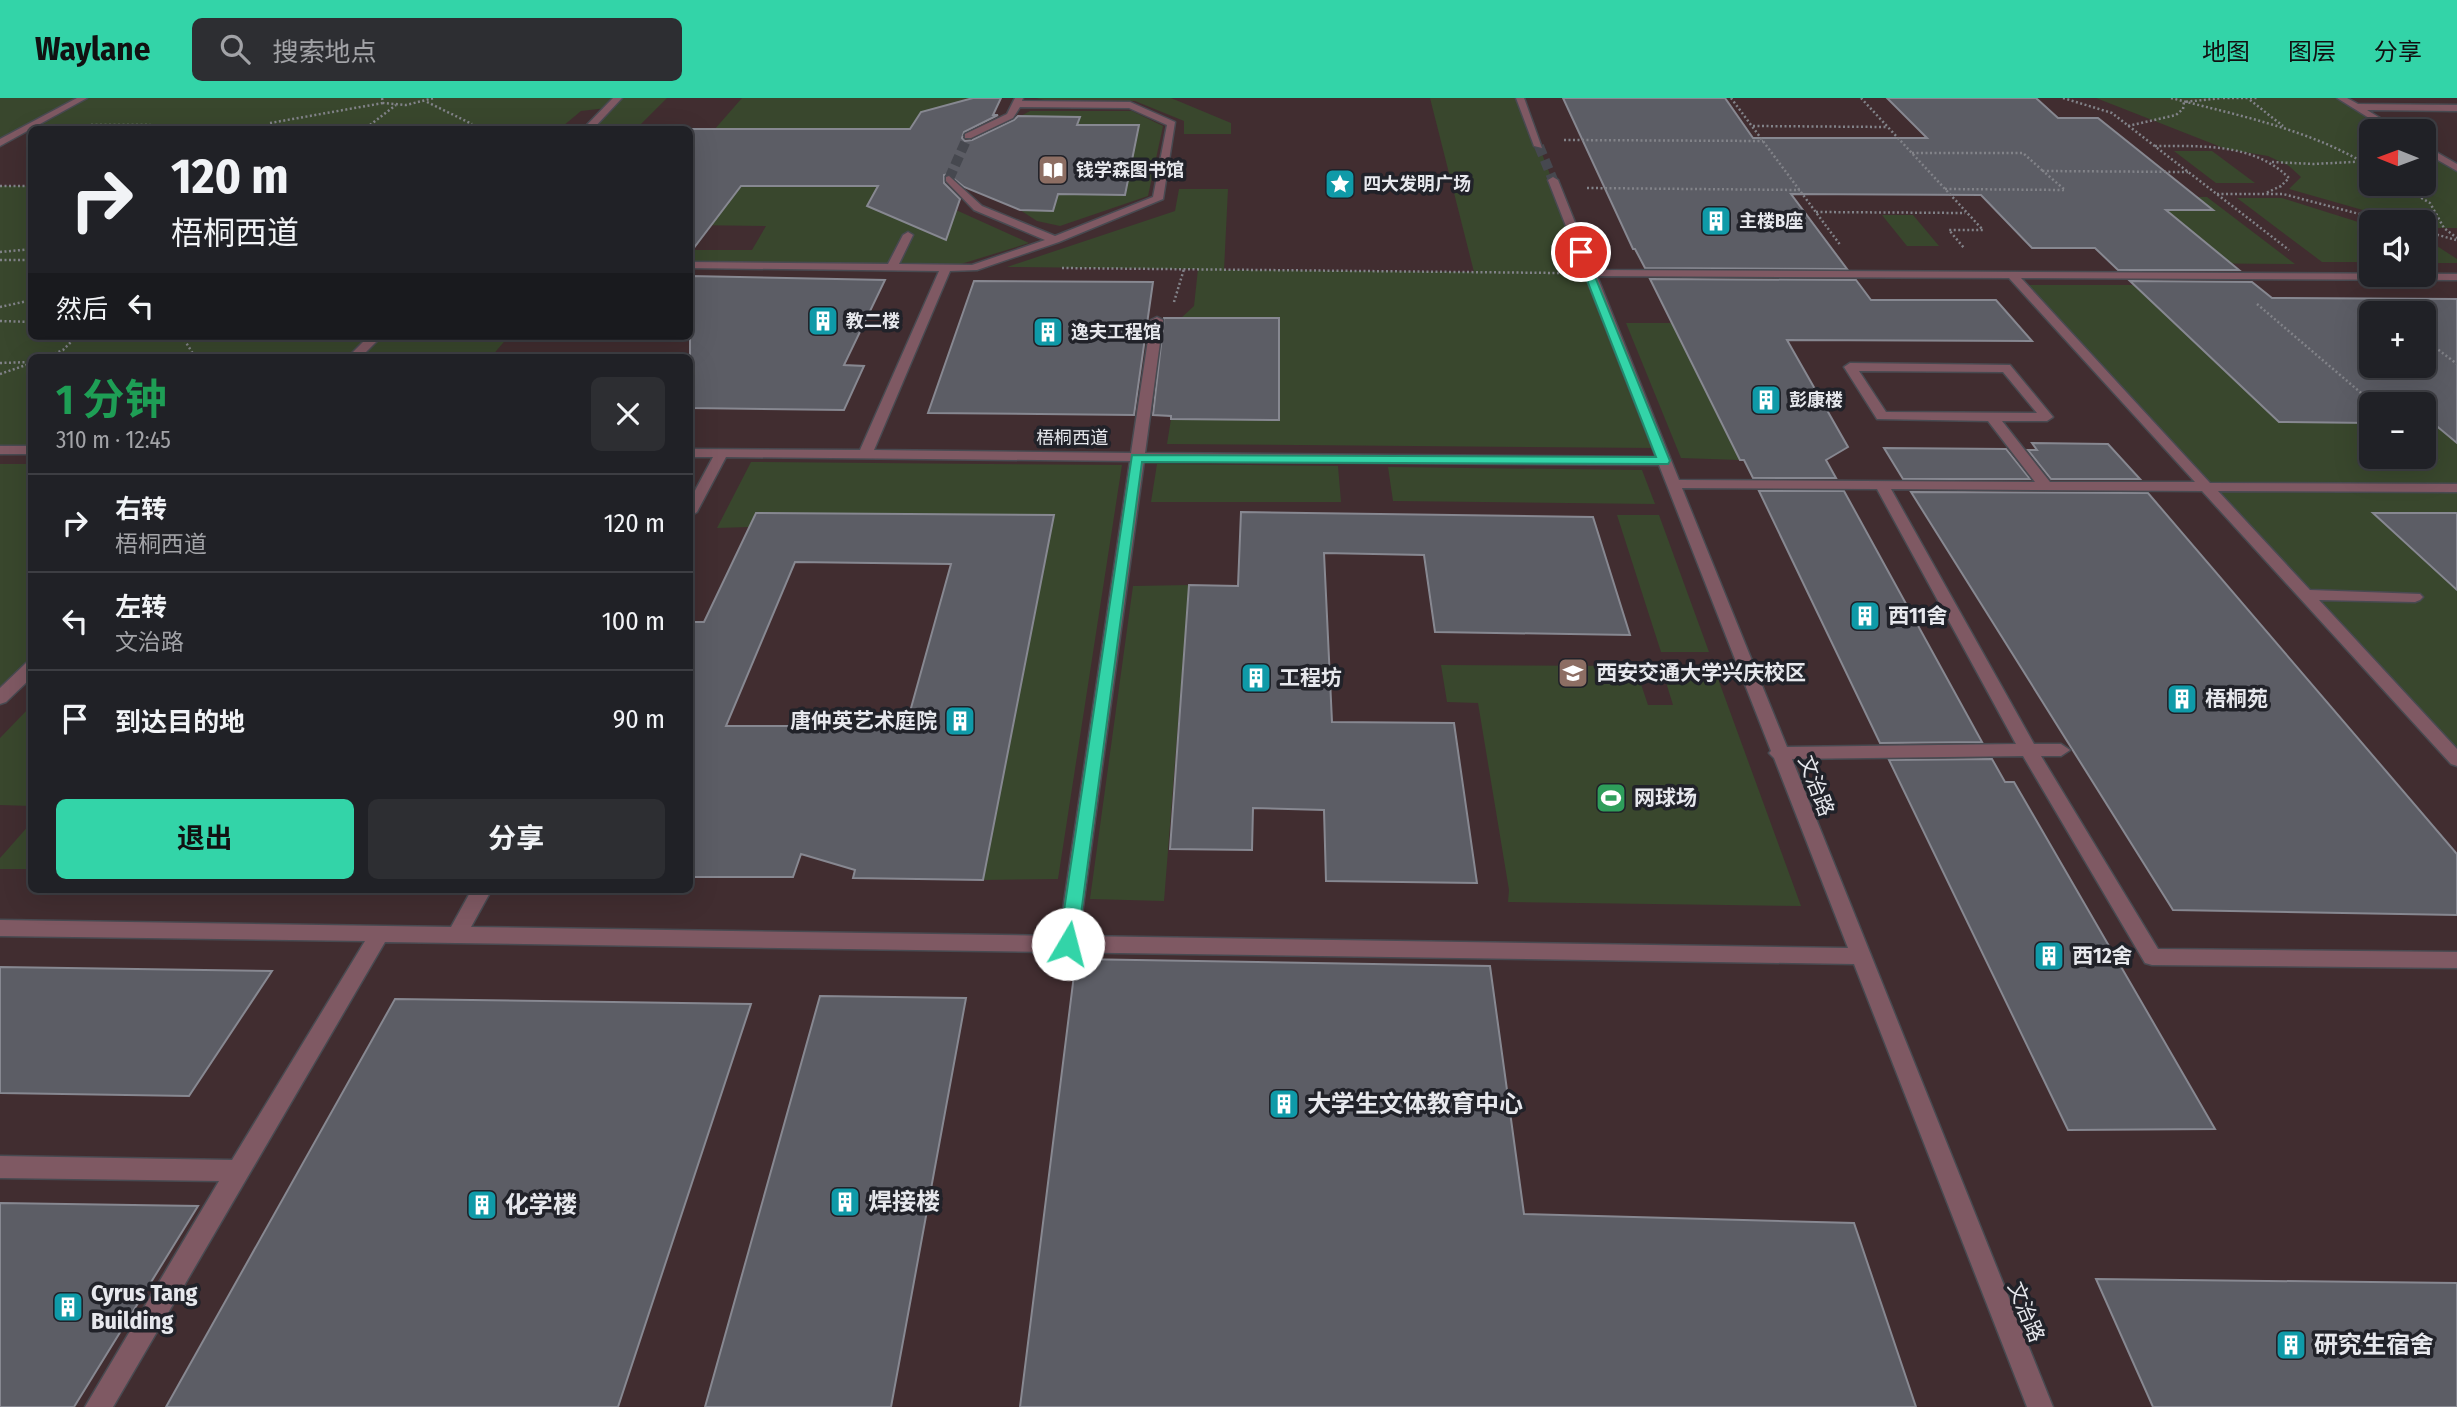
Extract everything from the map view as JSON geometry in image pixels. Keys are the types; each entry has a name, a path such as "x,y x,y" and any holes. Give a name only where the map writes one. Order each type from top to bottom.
{"street":[{"path":"34,125 83,98"},
{"path":"590,126 618,98"},
{"path":"1520,98 1538,143"},
{"path":"2341,98 2376,119"},
{"path":"2391,98 2409,108"},
{"path":"693,265 973,268 1055,240 1158,199 1172,124 1129,105 1018,101 1010,116 968,136"},
{"path":"2356,107 2457,108"},
{"path":"0,143 28,128"},
{"path":"2436,155 2457,168"},
{"path":"949,179 978,208 1055,240"},
{"name":"文治路","path":"1554,184 1858,956 2040,1407"},
{"path":"891,269 908,235"},
{"path":"865,456 945,269"},
{"path":"1591,279 1862,274 1986,275 2017,280 2235,286 2457,286"},
{"path":"1591,279 2017,280 2457,276"},
{"path":"2017,280 2457,760"},
{"path":"1068,944 1157,320"},
{"path":"357,354 372,340"},
{"path":"1850,367 2006,368 2047,417 1992,417 1882,416 1850,367"},
{"path":"1992,417 2046,486"},
{"path":"0,450 28,450"},
{"name":"梧桐西道","path":"693,453 1664,461"},
{"path":"693,506 721,454"},
{"path":"1672,484 2457,488"},
{"path":"1882,486 2028,750 2152,957 2457,960"},
{"path":"2305,596 2415,597"},
{"path":"0,698 28,671"},
{"path":"1778,753 2061,750"},
{"path":"457,935 480,893"},
{"path":"0,928 1858,956"},
{"path":"98,1407 379,935"},
{"path":"0,1167 238,1171"}],"path":[{"path":"382,98 383,103"},
{"path":"259,125 383,103 397,105 434,98"},
{"path":"1731,98 1862,274"},
{"path":"1861,98 1983,230 1949,230 1986,275"},
{"path":"2063,98 2112,113 2323,276"},
{"path":"2171,98 2284,127 2358,157"},
{"path":"2184,102 2258,98"},
{"path":"2249,100 2284,127"},
{"path":"426,101 475,126"},
{"path":"2128,126 2176,115 2183,109 2184,102"},
{"path":"369,125 397,105"},
{"path":"34,125 475,126"},
{"path":"1752,126 1888,127"},
{"path":"1538,143 1763,141"},
{"path":"2154,146 2207,146 2269,162 2344,163 2358,157"},
{"path":"1912,153 2022,153 2065,190 1945,190"},
{"path":"2264,194 2281,186 2289,178 2269,162"},
{"path":"2043,171 2189,172"},
{"path":"1554,184 1800,190"},
{"path":"0,186 28,186"},
{"path":"2217,194 2283,194 2359,214"},
{"path":"2418,196 2430,203 2444,228 2457,239"},
{"path":"1816,212 1966,213"},
{"path":"2436,234 2457,239"},
{"path":"0,252 28,249"},
{"path":"0,260 28,260"},
{"path":"1061,268 1591,279"},
{"path":"2235,286 2360,392"},
{"path":"0,306 28,301"},
{"path":"0,321 28,322"},
{"path":"53,354 63,350 71,340"},
{"path":"2436,348 2457,364"},
{"path":"0,362 28,362"},
{"path":"0,374 28,364"}],"shaded area":[{"name":"西安交通大学兴庆校区","path":"0,98 2457,98 2457,1407 0,1407"}],"green space":[{"path":"0,98 667,98 639,126 590,126 607,108 581,111 563,126 34,125 0,143"},
{"path":"742,98 973,98 921,112 899,147 700,146"},
{"path":"1036,98 1171,98 1231,123 1231,134 1184,134 1184,121 1135,101"},
{"path":"1430,98 1520,98 1658,448 1167,444 1171,419 1279,420 1279,319 1181,318 1194,306 1198,269 1007,267 1175,211 1179,189 1228,189 1224,270 1474,272"},
{"path":"2096,98 2341,98 2376,119 2359,119 2359,196 2436,196 2436,155 2457,168 2457,228 2436,228 2436,210 2363,210 2289,189 2301,177 2289,166 2268,156 2226,149"},
{"path":"1030,111 1132,111 1163,126 1148,196 1060,226 1037,221 1020,210 1053,211 1064,173 1138,125 1099,125 1094,138 1071,145 1079,117 1050,116 995,133 1002,126"},
{"path":"2174,151 2212,151 2255,183 2216,183"},
{"path":"693,165 888,166 868,206 945,240 956,210 1029,243 945,269 693,265 693,250 752,250 766,226 693,225"},
{"path":"0,186 28,186 28,340 506,340 494,354 28,354 28,450 0,450"},
{"path":"2198,197 2207,197 2295,264 2158,263 2166,210 2212,210"},
{"path":"2237,198 2282,198 2359,222 2359,262 2322,262"},
{"path":"1882,215 1913,215 1939,246 1907,246"},
{"path":"2436,246 2457,259 2457,263 2436,263"},
{"path":"2022,285 2193,285 2208,298 2283,298 2359,361 2359,378 2379,378 2396,392 2359,392 2359,469 2436,469 2436,425 2439,428 2457,428 2457,760"},
{"path":"1626,323 1673,323 1740,460 1681,458"},
{"path":"751,462 1122,465 1058,879 983,880 1054,515 757,513 749,527 717,528"},
{"path":"0,464 28,464 28,662 0,689"},
{"path":"1157,464 1338,466 1341,502 1151,502"},
{"path":"1388,467 1642,470 1655,504 1393,501"},
{"path":"1617,515 1659,515 1709,652 1661,652"},
{"path":"1189,585 1164,901 1090,899 1133,586"},
{"name":"网球场","path":"1441,665 1635,666 1648,705 1673,705 1661,666 1713,665 1801,906 1508,902 1509,890 1478,703 1447,702"},
{"path":"28,709 28,806 0,805 0,738"},
{"path":"28,826 28,869 0,869 0,858"}],"building":[{"name":"钱学森图书馆","path":"973,98 1001,98 993,115 998,115 964,132 962,138 965,141 1018,116 1080,117 1077,125 1139,125 1125,195 1058,194 1053,211 1020,210 964,187 948,174 944,175 944,183 960,199 946,240 867,206 878,186 741,186 693,249 693,129 910,129 921,112"},
{"path":"1563,98 1725,98 1753,138 1927,138 1887,98 2036,98 2058,118 2098,118 2213,210 2166,210 2239,270 2118,270 2095,248 2032,248 1981,195 1791,194 1847,269 1645,268 1633,249"},
{"name":"教二楼","path":"693,276 885,280 844,365 864,366 844,410 693,408 693,354 690,354 690,340 693,340"},
{"name":"彭康楼","path":"1650,279 1856,280 1871,300 1996,300 2032,341 1787,340 1848,447 1826,460 1836,478 1753,478 1744,460 1740,460"},
{"name":"逸夫工程馆","path":"974,281 1153,282 1134,415 928,413"},
{"path":"2130,281 2252,282 2272,298 2457,299 2457,443 2436,426 2436,392 2359,392 2359,423 2279,422"},
{"path":"1164,318 1279,318 1279,420 1171,419 1171,416 1153,415"},
{"path":"2032,443 2108,444 2140,479 2051,479 2028,450 2037,450"},
{"path":"1884,448 2006,449 2030,479 1903,479"},
{"name":"西11舍","path":"1759,491 1844,491 1982,742 1880,743"},
{"name":"梧桐苑","path":"1911,492 2148,493 2457,854 2457,915 2173,910"},
{"name":"工程坊","path":"1241,512 1593,517 1630,635 1435,632 1424,555 1324,553 1332,722 1454,723 1477,883 1326,881 1324,810 1253,808 1252,850 1170,849 1189,585 1238,586"},
{"path":"756,513 1054,515 983,880 853,878 855,870 801,854 793,877 693,877 693,622 704,622","holes":["795,562 951,564 906,726 726,726"]},
{"path":"2373,513 2457,513 2457,590"},
{"name":"西12舍","path":"1992,759 2005,782 2014,782 2215,1129 2068,1130 1889,760"},
{"name":"大学生文体教育中心","path":"1076,959 1490,966 1524,1214 1854,1223 1916,1407 1020,1407"},
{"path":"0,967 272,971 189,1096 0,1093"},
{"name":"焊接楼","path":"820,996 966,998 891,1407 705,1407"},
{"name":"化学楼","path":"395,999 751,1004 618,1407 166,1407"},
{"name":"Cyrus Tang Building","path":"0,1203 198,1206 74,1407 0,1407"},
{"name":"研究生宿舍","path":"2096,1279 2457,1283 2457,1407 2153,1407"}],"tunnel":[{"path":"949,179 968,136"},
{"path":"1539,146 1553,180"}],"place":[{"name":"钱学森图书馆","path":"1053,170"},
{"name":"四大发明广场","path":"1340,184"},
{"name":"主楼B座","path":"1716,221"},
{"name":"教二楼","path":"823,321"},
{"name":"逸夫工程馆","path":"1048,332"},
{"name":"彭康楼","path":"1766,400"},
{"name":"西11舍","path":"1865,616"},
{"name":"西安交通大学兴庆校区","path":"1573,673"},
{"name":"工程坊","path":"1256,678"},
{"name":"梧桐苑","path":"2182,699"},
{"name":"唐仲英艺术庭院","path":"960,721"},
{"name":"网球场","path":"1611,798"},
{"name":"西12舍","path":"2049,956"},
{"name":"大学生文体教育中心","path":"1284,1104"},
{"name":"焊接楼","path":"845,1202"},
{"name":"化学楼","path":"482,1205"},
{"name":"Cyrus Tang Building","path":"68,1307"},
{"name":"研究生宿舍","path":"2291,1345"}],"route":[{"path":"1068,944 1136,458 1664,461 1581,252"}]}
